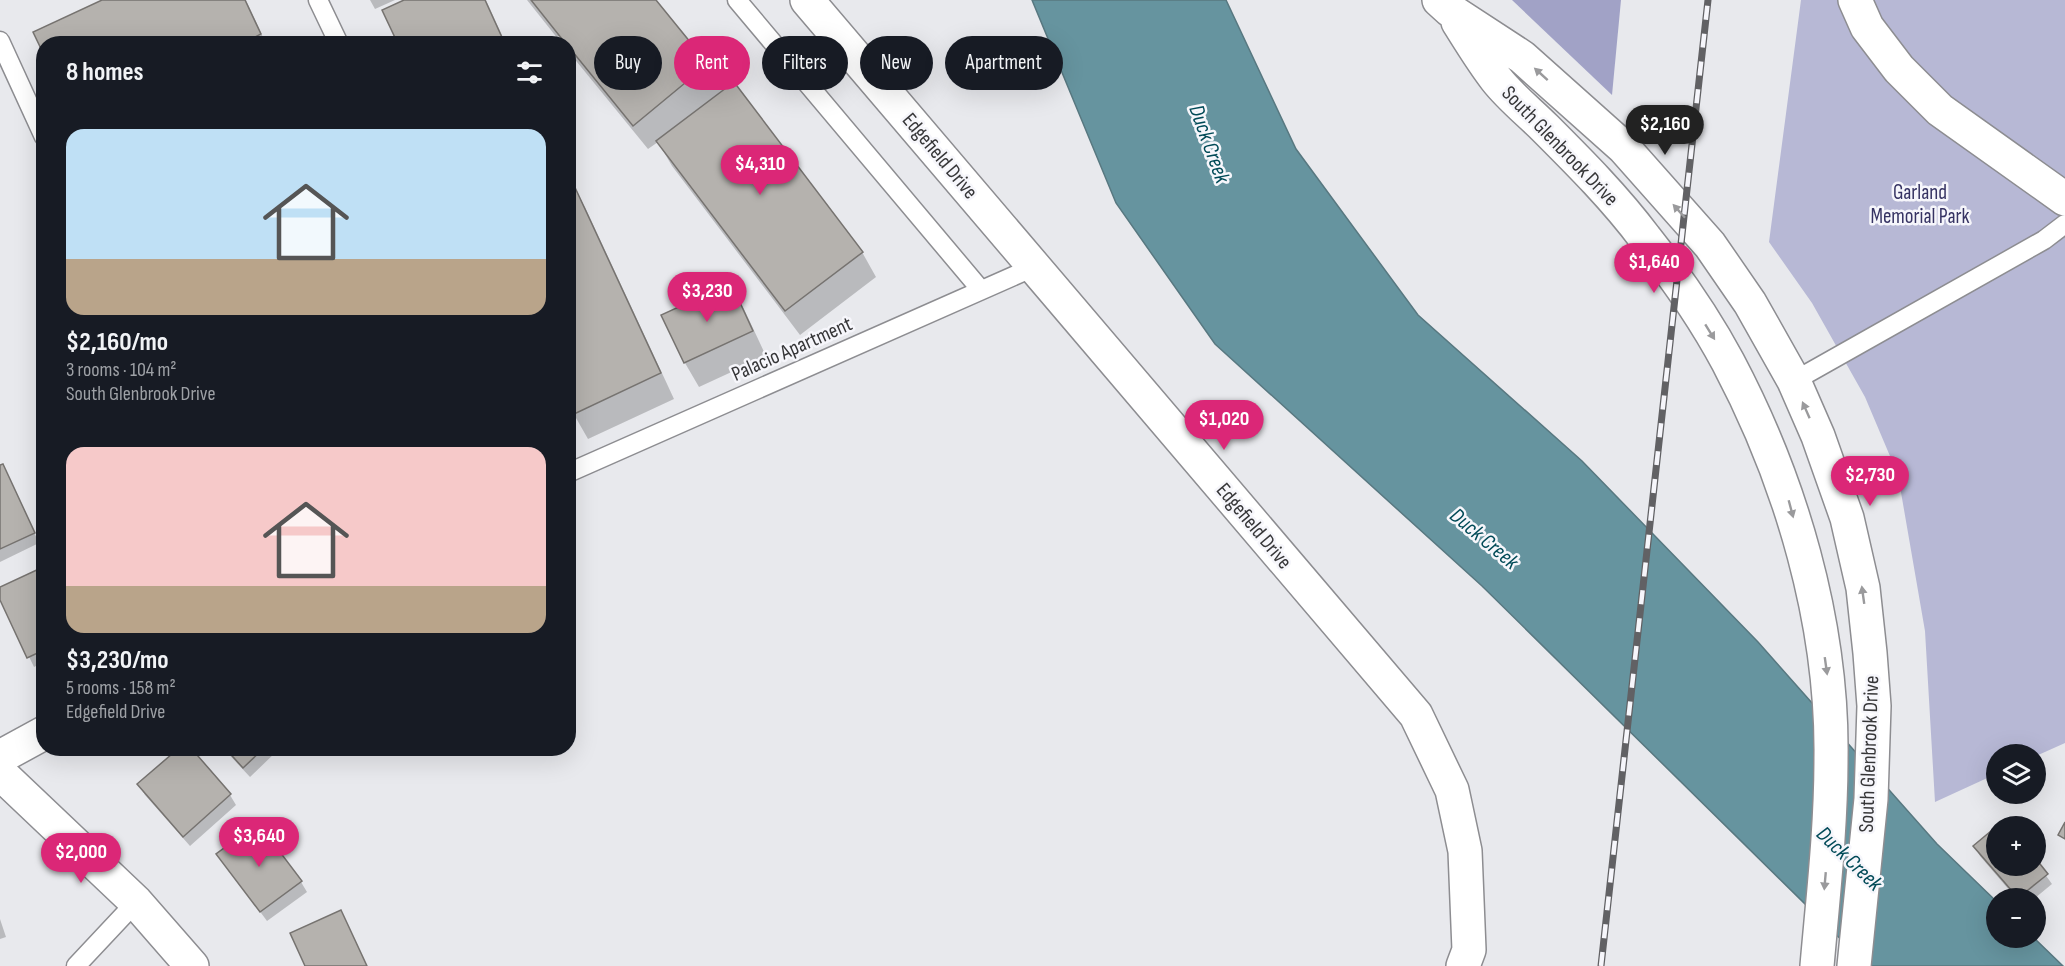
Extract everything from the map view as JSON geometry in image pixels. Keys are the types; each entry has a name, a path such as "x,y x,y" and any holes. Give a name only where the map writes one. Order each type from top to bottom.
{"street":[{"name":"Edgefield Drive","path":"807,0 1416,715 1452,790 1465,851 1469,950 1463,966"},
{"path":"1855,0 1867,27 1899,69 1940,110 2065,199"},
{"name":"South Glenbrook Drive","path":"1445,5 1522,57 1624,148 1710,245 1750,303 1794,381 1818,436 1847,518 1863,588 1874,706 1871,799 1854,966"},
{"name":"South Glenbrook Drive","path":"1445,5 1497,80 1595,178 1645,238 1697,311 1728,361 1760,429 1788,500 1817,608 1827,674 1832,758 1827,860 1817,966"},
{"path":"0,757 36,737"},
{"path":"0,773 136,902 192,966"}],"lane":[{"path":"318,0 335,36"},
{"path":"737,0 981,290"},
{"path":"0,41 36,120"},
{"path":"1794,381 2044,240 2065,224"},
{"name":"Palacio Apartment","path":"576,469 1034,267"},
{"path":"76,966 136,902"}],"green space":[{"name":"Garland Memorial Park","path":"1801,0 2065,0 2065,743 2046,752 2046,744 1986,744 1986,779 1935,802 1925,631 1898,475 1865,397 1812,303 1769,242"}],"shaded area":[{"path":"1512,0 1621,0 1612,95"}],"water":[{"name":"Duck Creek","path":"1032,0 1226,0 1296,149 1418,315 1582,461 1758,642 1937,844 1986,891 1986,948 2044,948 2063,966 1868,966 1482,586 1215,344 1116,203 1063,75 1063,36 1047,36"}],"building":[{"path":"102,0 245,0 261,34 257,36 36,36 36,38 33,32"},
{"path":"404,0 485,0 501,36 394,36 382,10"},
{"path":"531,0 656,0 685,36 674,36 674,90 677,90 633,126 604,90 662,90 662,36 594,36 594,78 576,56 576,36 560,36"},
{"path":"723,90 740,90 863,252 785,311 656,141"},
{"path":"576,190 661,373 576,413"},
{"path":"731,283 753,331 684,363 661,315"},
{"path":"3,464 35,533 0,549 0,465"},
{"path":"36,570 36,654 27,658 0,600 0,587"},
{"path":"170,756 198,756 231,794 183,837 137,784"},
{"path":"232,756 256,756 243,768"},
{"path":"2065,822 2065,839 2058,835"},
{"path":"258,823 302,881 260,912 216,854"},
{"path":"1986,835 1986,861 1973,846"},
{"path":"1999,876 2046,876 2030,888 2009,888"},
{"path":"341,910 367,966 305,966 290,933"}],"railway":[{"path":"1601,966 1708,0"}]}
